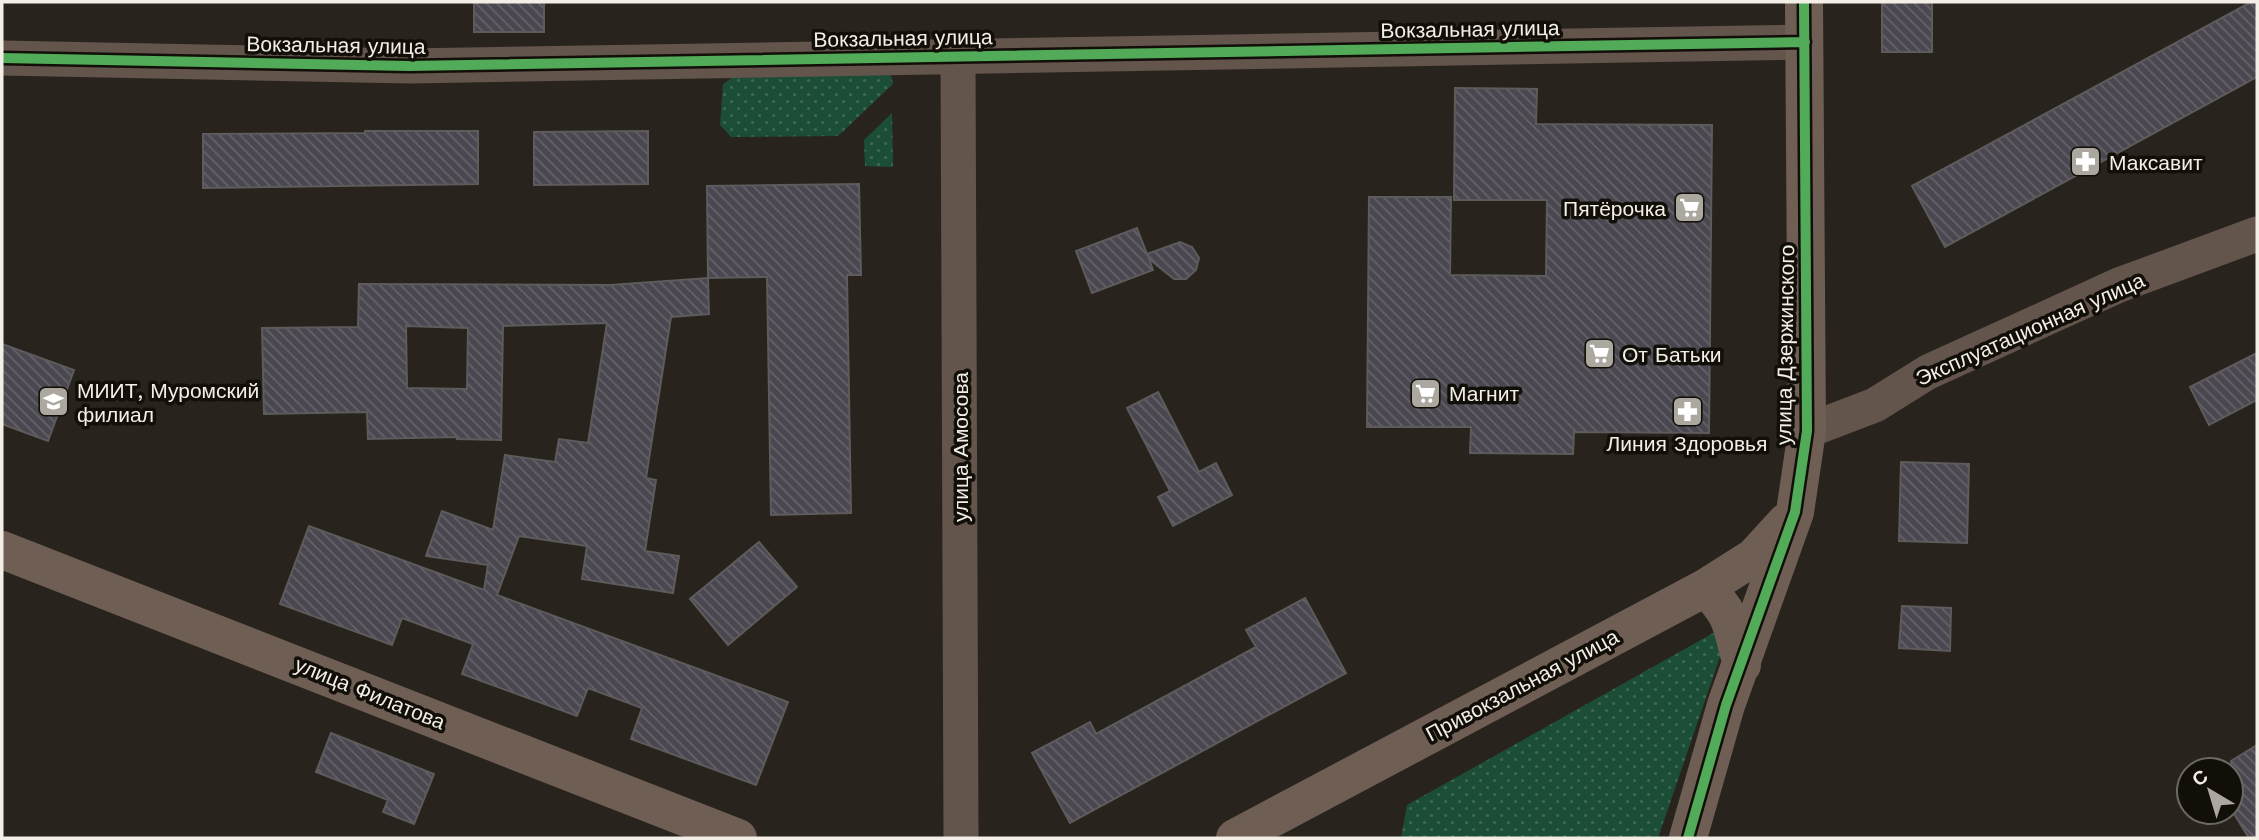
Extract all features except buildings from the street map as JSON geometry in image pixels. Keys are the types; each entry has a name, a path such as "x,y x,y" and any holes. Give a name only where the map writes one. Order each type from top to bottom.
{"street":[{"name":"улица Дзержинского","path":"1688,838 1726,705 1795,512 1807,431 1804,2"},
{"name":"Вокзальная улица","path":"2,58 409,66 1804,42"},
{"name":"улица Амосова","path":"958,57 961,838"},
{"name":"Эксплуатационная улица","path":"1807,431 1875,405 1928,372 2119,285 2257,234"},
{"name":"Привокзальная улица","path":"1235,838 1705,588 1754,557 1795,512"},
{"name":"улица Филатова","path":"2,550 738,838"},
{"path":"1705,588 1721,603 1730,618 1742,665"}],"green space":[{"path":"890,72 893,84 838,136 731,137 720,125 723,84 736,75"},
{"path":"892,113 893,167 865,166 864,140"},
{"path":"1715,632 1724,645 1658,838 1401,838 1407,805"}],"cycle path":[{"path":"1688,838 1726,705 1795,512 1807,431 1804,2"},
{"path":"2,58 409,66 1805,42"}],"place":[{"name":"Максавит","path":"2086,162"},
{"name":"Пятёрочка","path":"1689,208"},
{"name":"От Батьки","path":"1599,354"},
{"name":"Магнит","path":"1426,393"},
{"name":"МИИТ, Муромский филиал","path":"54,402"},
{"name":"Линия Здоровья","path":"1687,411"}]}
